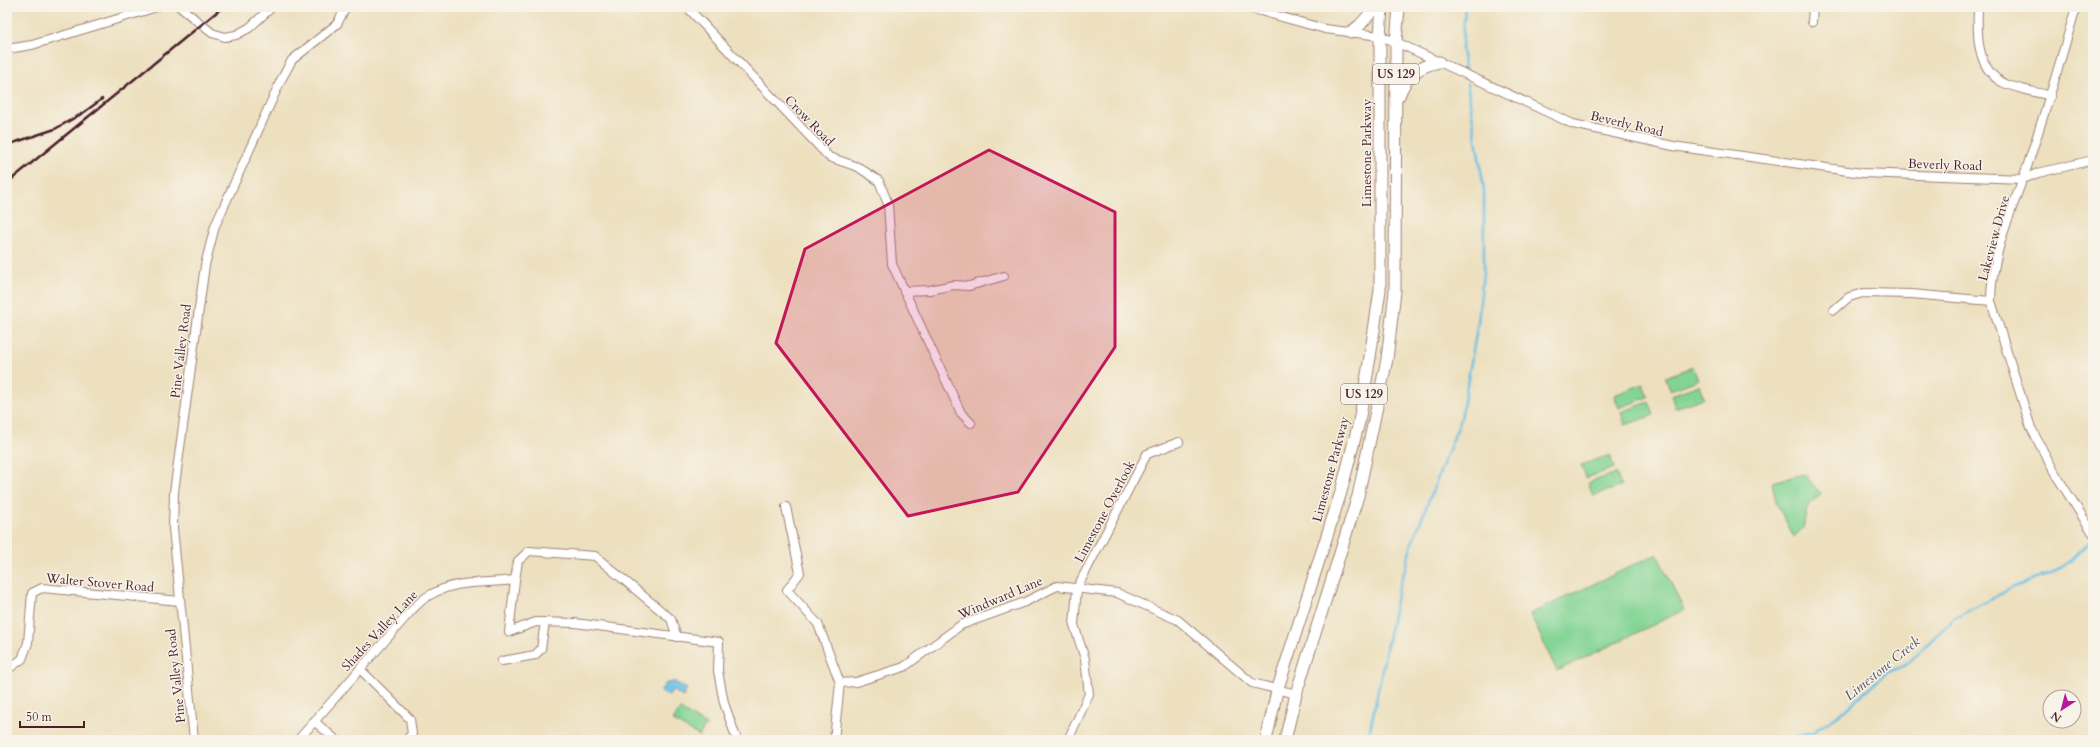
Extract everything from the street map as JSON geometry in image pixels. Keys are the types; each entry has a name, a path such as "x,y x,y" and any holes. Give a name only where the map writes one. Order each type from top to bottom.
{"main road":[{"path":"1351,32 1364,22 1376,7"},
{"name":"Limestone Parkway","path":"1266,740 1277,691 1341,492 1358,422 1370,357 1380,290 1380,36 1382,7"},
{"name":"US 129","path":"1285,740 1296,694 1358,496 1387,359 1395,291 1396,42 1399,7"},
{"path":"1396,106 1407,78 1426,64 1439,62"}],"street":[{"path":"7,48 32,45 157,7"},
{"path":"180,7 212,33 225,37 236,35 249,28 272,7"},
{"name":"Pine Valley Road","path":"194,740 174,528 174,492 200,289 213,234 281,80 292,60 337,24 346,7"},
{"name":"Crow Road","path":"687,7 829,157 858,167 879,181 888,204 892,264 961,413 971,423"},
{"name":"Beverly Road","path":"1246,7 1325,29 1380,36 1396,42 1572,124 1673,146 1862,173 2023,179"},
{"path":"1812,22 1813,7"},
{"path":"1978,7 1980,48 1983,62 1990,73 2000,82 2051,96"},
{"name":"Lakeview Drive","path":"2076,7 2051,96 2006,227 1991,280 1992,301 2031,428 2056,475 2093,533"},
{"path":"2023,179 2038,173 2093,160"},
{"path":"904,291 930,290 953,285 969,286 1004,276"},
{"path":"1834,310 1849,297 1863,293 1911,294 1992,301"},
{"name":"Limestone Overlook","path":"1077,588 1147,454 1179,442"},
{"path":"786,507 800,572 787,590 818,624 840,683 834,740"},
{"path":"677,637 671,619 595,556 529,551 518,561 508,632 536,622 575,623 677,637 719,642 718,671 724,703 738,740"},
{"name":"Shades Valley Lane","path":"298,740 411,611 429,595 449,587 470,582 502,582 515,580"},
{"name":"Windward Lane","path":"840,683 856,682 904,667 961,625 1025,602 1057,586 1117,593 1178,620 1252,683 1277,691 1296,694"},
{"name":"Walter Stover Road","path":"7,670 22,658 28,643 32,593 42,588 180,601"},
{"path":"1068,740 1089,694 1085,659 1074,625 1077,588"},
{"path":"502,661 535,655 541,649 545,622"},
{"path":"360,669 410,719 412,734 406,740"},
{"path":"314,721 336,740"}],"highlighted area":[{"path":"989,150 1115,212 1115,347 1018,492 908,516 776,343 805,249"}],"green space":[{"path":"1693,367 1698,380 1670,390 1665,377"},
{"path":"1643,384 1648,397 1619,408 1614,395"},
{"path":"1699,385 1704,398 1675,408 1671,395"},
{"path":"1649,402 1654,415 1625,425 1621,412"},
{"path":"1610,455 1614,468 1586,478 1581,465"},
{"path":"1616,473 1621,486 1593,496 1588,483"},
{"path":"1804,474 1820,493 1807,508 1803,528 1794,537 1776,502 1772,482"},
{"path":"1657,554 1684,610 1557,671 1530,614"},
{"path":"680,709 706,725 699,736 673,721"}],"water":[{"path":"673,681 687,689 683,697 672,690 669,696 660,692 666,683 671,683"}],"waterway":[{"path":"1465,7 1462,47 1465,71"},
{"path":"1368,740 1398,590 1412,543 1461,419 1478,322 1484,264 1484,189 1467,83"},
{"name":"Limestone Creek","path":"1782,740 1813,732 1845,710 1886,673 1899,668 1912,659 1953,619 2014,587 2050,574 2071,560 2090,541"}],"railway":[{"path":"7,183 223,7"},
{"path":"7,145 55,129 83,113 102,99"}]}
